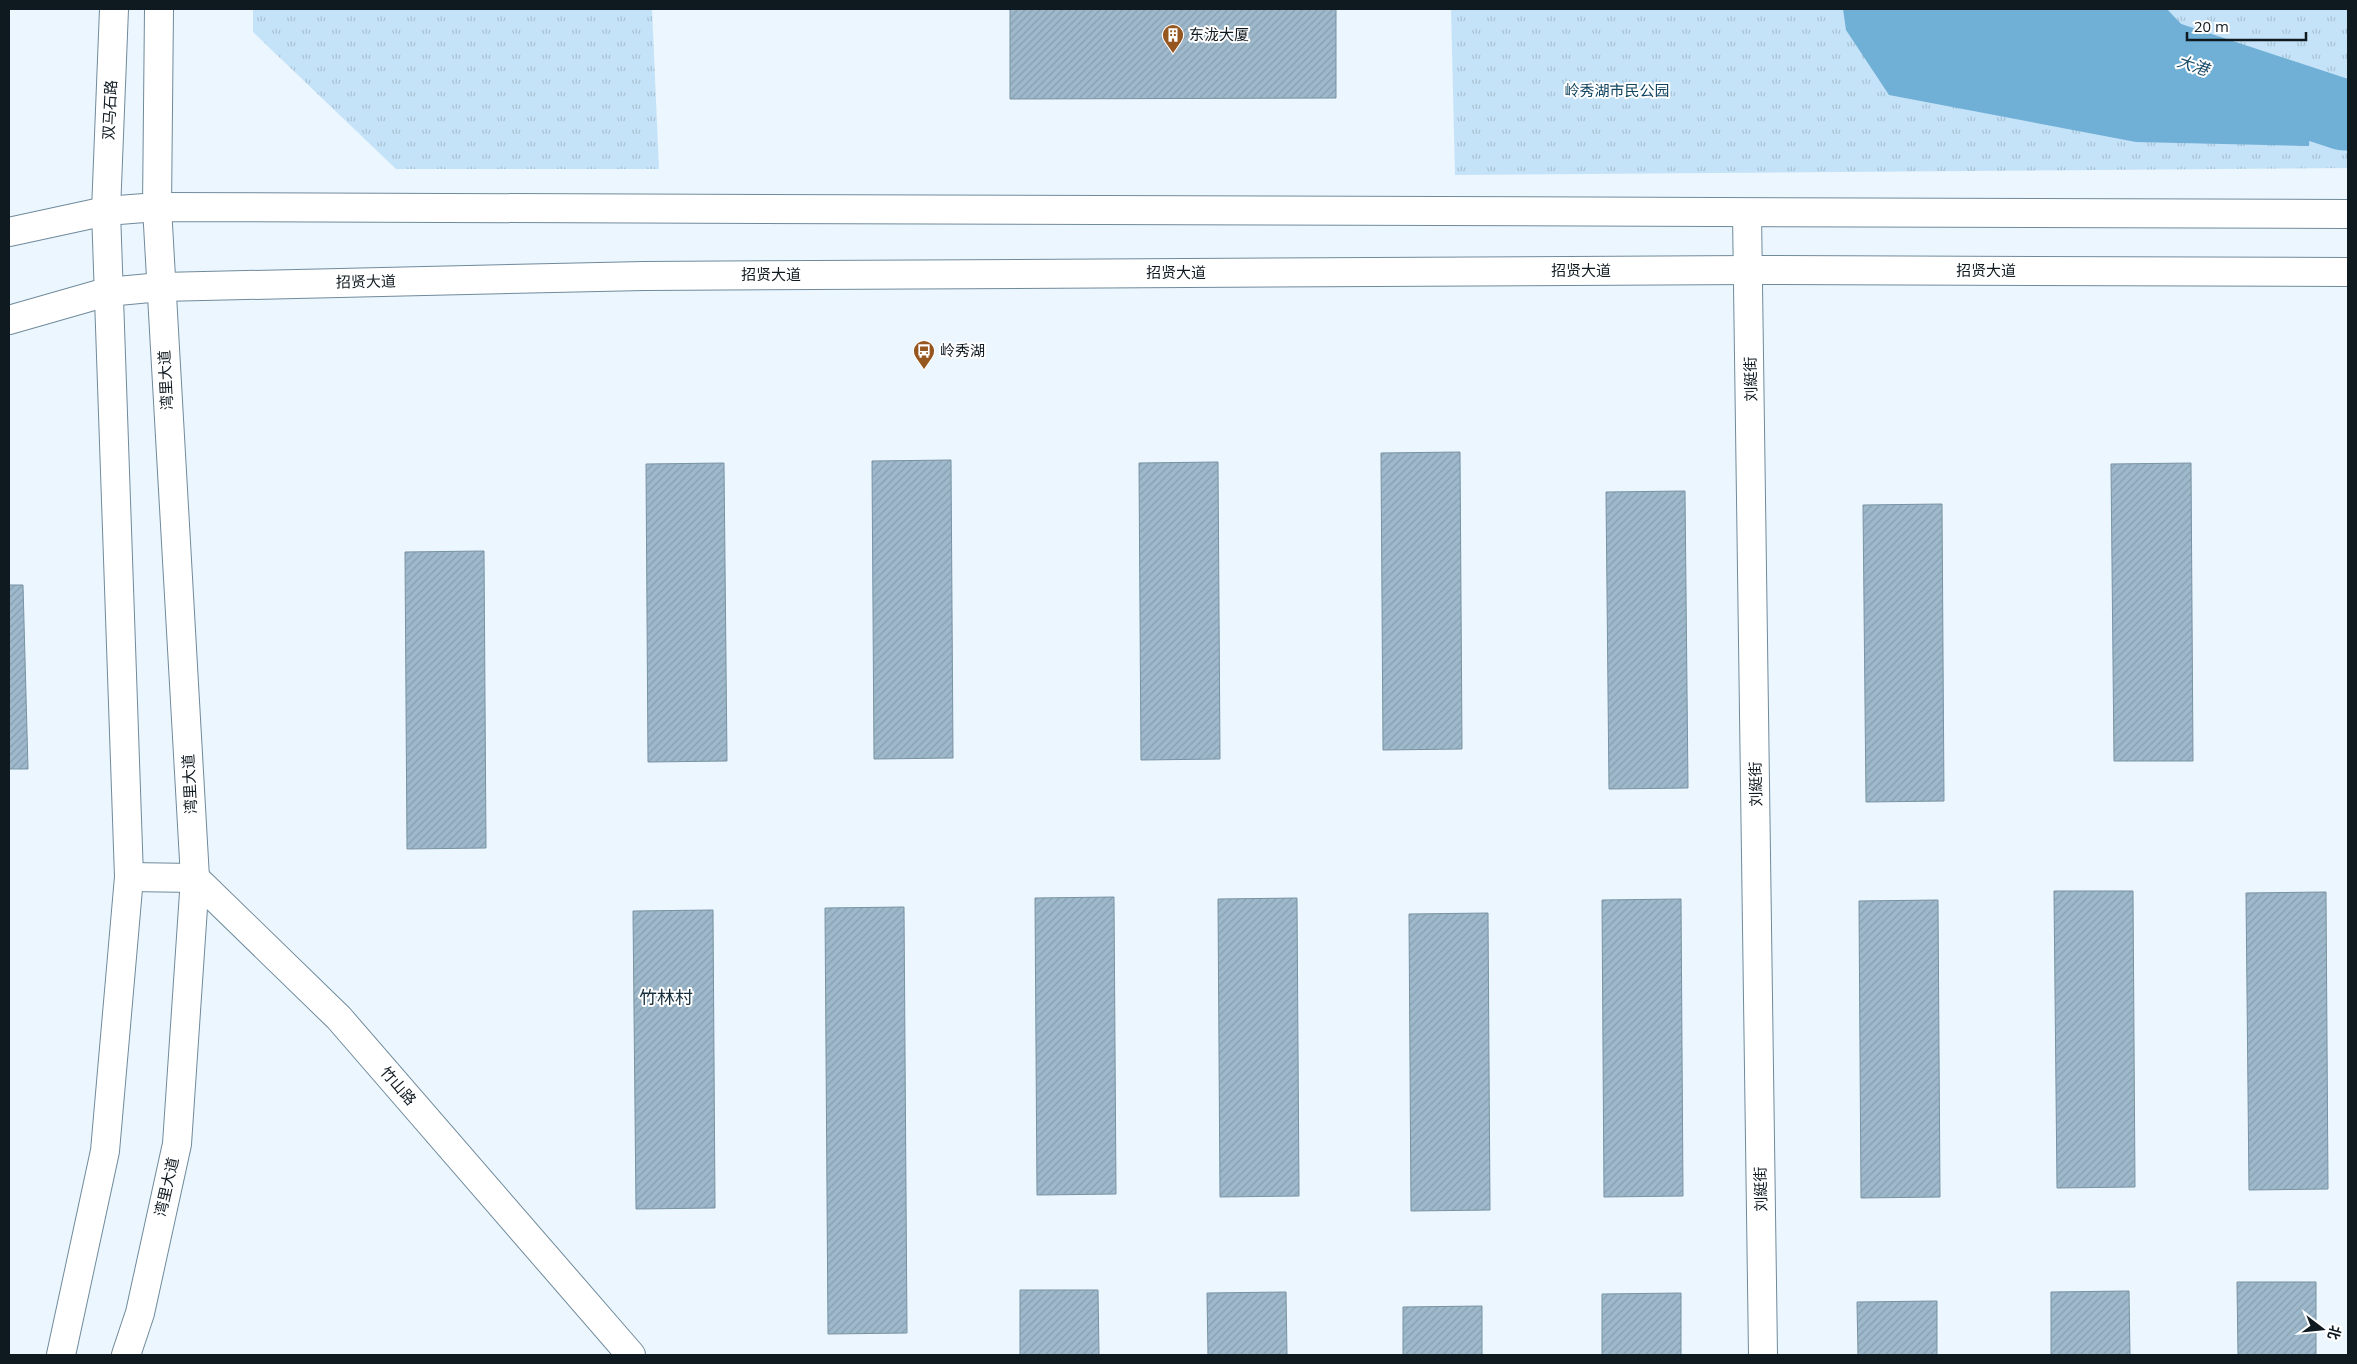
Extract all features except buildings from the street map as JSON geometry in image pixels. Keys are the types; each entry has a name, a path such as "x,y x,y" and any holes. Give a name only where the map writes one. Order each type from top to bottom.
{"main road":[{"name":"双马石路","path":"106,211 114,9"},
{"path":"157,207 159,9"},
{"path":"9,232 106,211 157,207 2348,214"},
{"name":"湾里大道","path":"126,1355 140,1313 177,1144 195,878 157,207"},
{"path":"61,1355 104,1151 130,877 107,292 106,211"},
{"name":"刘綎街","path":"1747,213 1750,270 1763,1355"},
{"name":"招贤大道","path":"9,320 107,292 161,287 654,276 1750,270 2348,272"},
{"path":"130,877 195,878"},
{"name":"竹山路","path":"195,878 340,1018 631,1355"}],"green space":[{"path":"253,9 652,9 659,169 396,169 253,32"},
{"name":"岭秀湖市民公园","path":"1451,9 2348,9 2348,168 1455,175"}],"water":[{"path":"1843,9 2167,9 2183,26 2312,77 2309,146 2136,142 1889,95 1846,30"}],"waterway":[{"name":"大港","path":"2045,9 2056,20 2344,115"}],"place":[{"name":"东泷大厦","path":"1173,54"},
{"name":"岭秀湖","path":"924,370"}],"district":[{"name":"竹林村","path":"666,998"}]}
